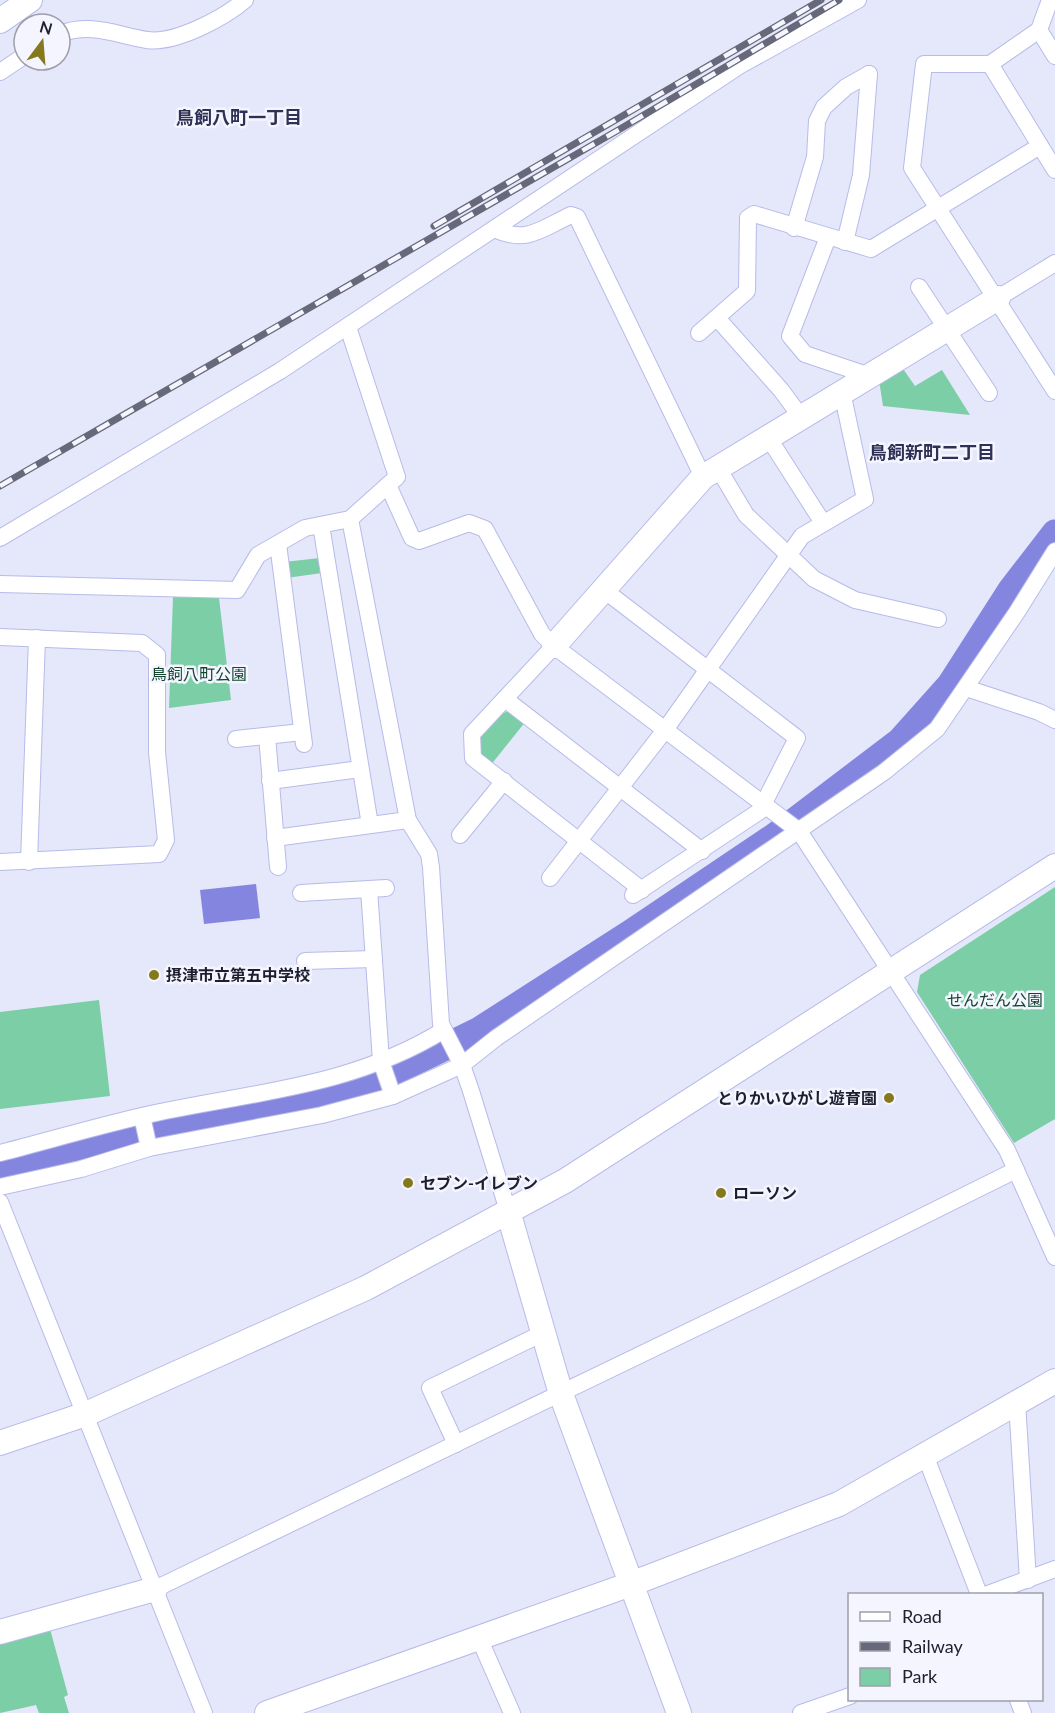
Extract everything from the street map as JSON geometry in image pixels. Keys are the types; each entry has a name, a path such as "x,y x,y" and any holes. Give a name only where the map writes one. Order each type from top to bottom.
{"street":[{"path":"0,21 30,0"},
{"path":"72,31 81,28 103,28 150,40 170,37 211,24 245,0"},
{"path":"0,538 348,327 739,66 858,0"},
{"path":"1050,0 1039,30 990,64 924,64 912,168 998,298 1055,391"},
{"path":"1039,30 1055,56"},
{"path":"990,64 1055,170"},
{"path":"794,228 815,157 817,121 824,106 846,87 869,74 861,176 845,242"},
{"path":"699,333 747,291 748,218 754,214 794,228 871,249 1040,146"},
{"path":"494,229 510,236 527,237 571,214 577,217 711,472 746,515 814,579 855,600 938,619"},
{"path":"828,237 790,336 805,354 870,376"},
{"path":"604,590 797,738 765,806 637,893 579,839 473,759 472,734 711,472 998,298 1052,269"},
{"path":"919,287 989,393"},
{"path":"717,318 781,390 801,417"},
{"path":"0,584 237,590 258,555 305,528 350,519 397,477 348,327"},
{"path":"550,878 665,730 802,536 865,499 842,392"},
{"path":"768,437 823,524"},
{"path":"388,485 412,538 419,541 469,522 485,529 542,634 554,646 799,831 890,974 1007,1150 1055,1257"},
{"path":"350,519 408,820 429,854 441,1024 459,1058 508,1211 561,1394 679,1713"},
{"path":"321,525 370,825"},
{"path":"236,739 267,736 303,738 278,544"},
{"path":"0,1187 81,1169 149,1148 322,1115 393,1096 496,1038 884,772 937,729 1055,551"},
{"path":"0,637 142,643 157,655 157,752 166,840 159,854 0,862"},
{"path":"29,861 37,638"},
{"path":"966,688 1039,712 1055,720"},
{"path":"505,699 702,850"},
{"path":"267,736 278,867"},
{"path":"270,781 360,769"},
{"path":"460,836 504,782"},
{"path":"275,838 408,820"},
{"path":"0,1443 86,1414 366,1288 566,1180 1055,866"},
{"path":"301,893 386,888"},
{"path":"369,889 381,1061 393,1096"},
{"path":"305,961 374,959"},
{"path":"0,1154 142,1116 320,1083 358,1071 445,1032"},
{"path":"142,1116 149,1148"},
{"path":"0,1632 155,1589 561,1394 1016,1170"},
{"path":"0,1202 204,1713"},
{"path":"456,1444 430,1388 543,1333"},
{"path":"267,1713 631,1584 839,1504 1055,1381"},
{"path":"1017,1402 1028,1580"},
{"path":"925,1455 979,1593"},
{"path":"991,1593 1055,1569"},
{"path":"479,1638 512,1713"},
{"path":"801,1713 848,1696"}],"green space":[{"path":"901,366 915,386 942,370 970,415 883,406 879,380"},
{"path":"320,558 322,573 286,578 284,562"},
{"name":"鳥飼八町公園","path":"173,597 219,598 231,700 169,708"},
{"path":"512,710 526,721 490,766 481,760 478,738 503,713"},
{"name":"せんだん公園","path":"1055,887 1055,1119 1014,1143 917,992 920,975"},
{"path":"99,1000 110,1096 0,1109 0,1012"},
{"path":"50,1629 68,1695 64,1697 69,1713 39,1713 36,1705 0,1713 0,1643"}],"shaded area":[{"path":"256,884 260,918 204,924 200,890"}],"waterway":[{"path":"0,1166 162,1126 314,1097 375,1081 478,1031 775,836 900,741 950,685 1011,590 1055,533"}],"railway":[{"path":"434,226 821,0"},
{"path":"0,486 620,129 839,0"}],"place":[{"name":"摂津市立第五中学校","path":"154,975"},
{"name":"とりかいひがし遊育園","path":"889,1098"},
{"name":"セブン-イレブン","path":"408,1183"},
{"name":"ローソン","path":"721,1193"}],"district":[{"name":"鳥飼八町一丁目","path":"239,118"},
{"name":"鳥飼新町二丁目","path":"932,453"}]}
